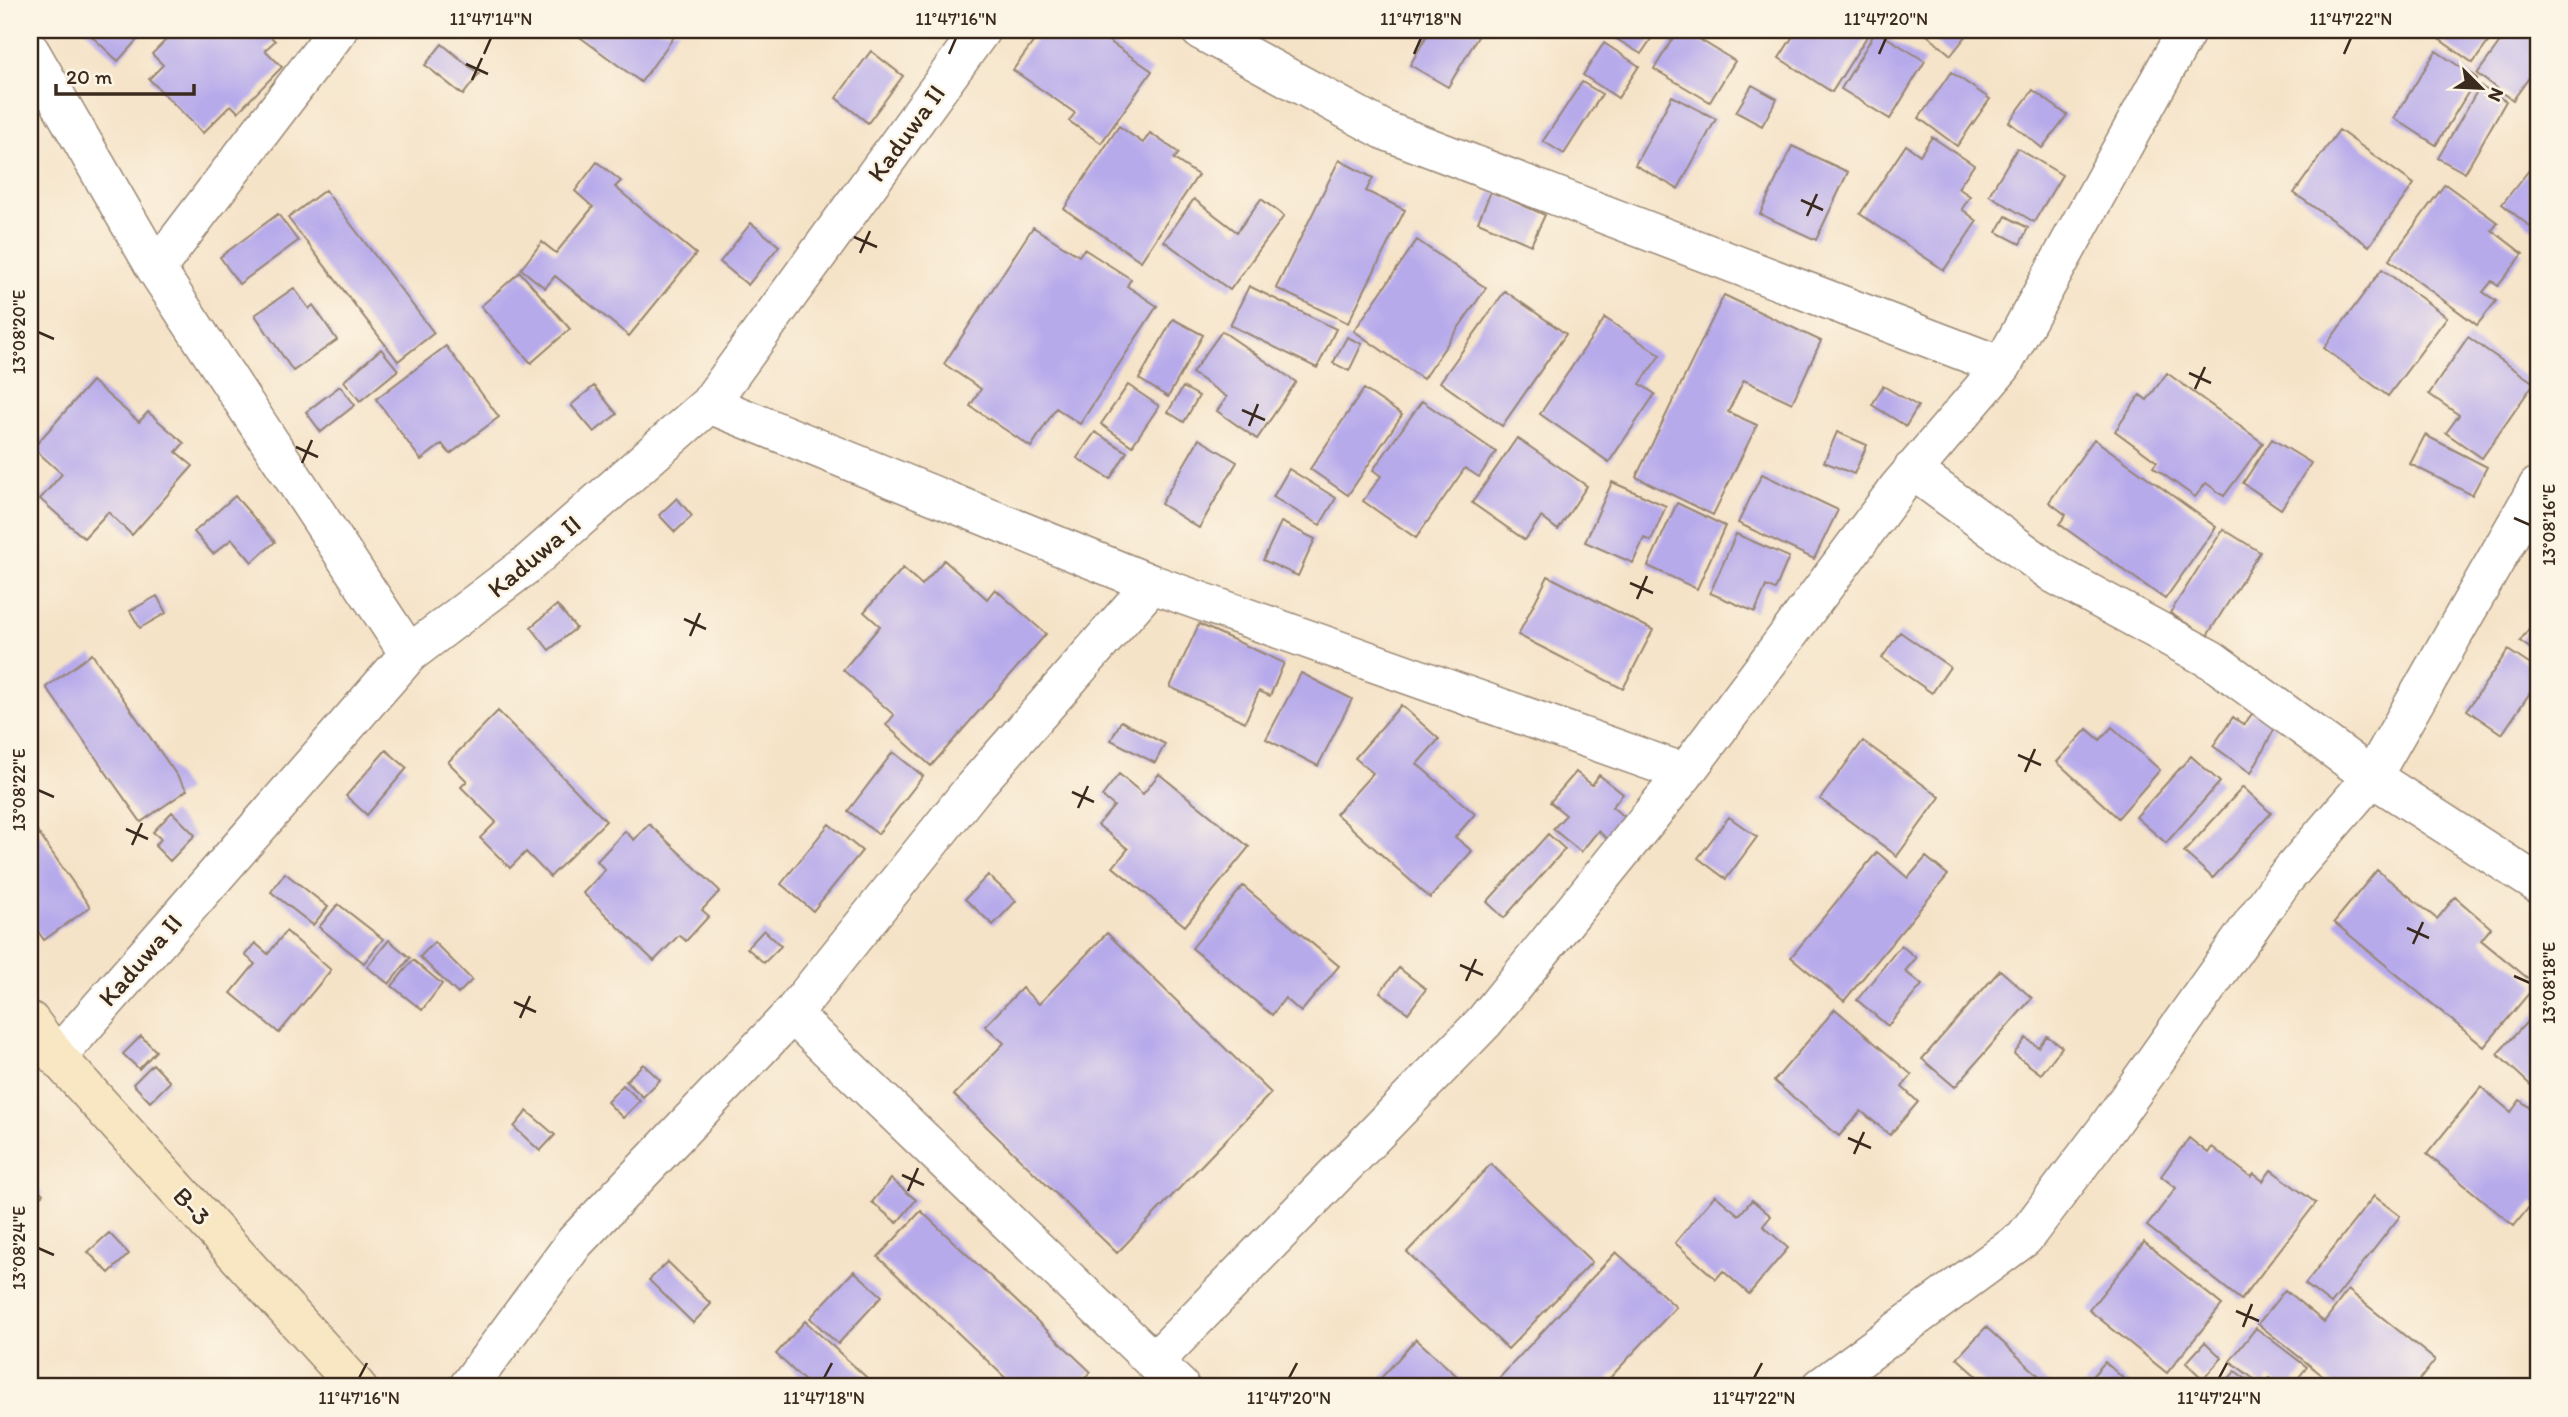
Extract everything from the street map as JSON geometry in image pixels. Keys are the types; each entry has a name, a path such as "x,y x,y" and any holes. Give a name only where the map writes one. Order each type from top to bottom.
{"main road":[{"name":"B-3","path":"30,1021 57,1057 357,1387"}],"street":[{"path":"156,269 338,30"},
{"name":"Kaduwa II","path":"57,1057 409,654 529,563 709,404 981,30"},
{"path":"1200,30 1386,131 2002,366"},
{"path":"792,1014 1167,1374 1483,1022 1685,774 1912,470 2002,366 2176,35"},
{"path":"30,51 156,269 409,654"},
{"path":"709,404 1152,584 1685,774"},
{"path":"1912,470 2054,574 2212,660 2372,777 2538,884"},
{"path":"1821,1387 2024,1238 2108,1127 2282,883 2372,777 2538,486"},
{"path":"468,1387 575,1242 792,1014 974,787 1152,584"}],"building":[{"path":"85,30 146,30 118,61"},
{"path":"176,30 264,30 275,41 265,50 282,67 238,112 231,105 203,133 149,79 163,65 152,54"},
{"path":"679,30 641,82 573,32"},
{"path":"1042,30 1093,30 1152,71 1101,143 1069,121 1075,113 1013,70"},
{"path":"1430,30 1482,30 1448,87 1410,65"},
{"path":"1602,30 1657,30 1641,54"},
{"path":"1678,30 1684,30 1735,61 1710,102 1654,69"},
{"path":"1797,30 1871,30 1832,92 1779,58"},
{"path":"1921,30 1971,30 1951,55"},
{"path":"2426,30 2497,30 2473,63"},
{"path":"2509,30 2538,30 2538,65 2513,100 2477,74"},
{"path":"1876,31 1925,61 1890,119 1841,89"},
{"path":"1604,43 1639,66 1618,98 1583,75"},
{"path":"442,44 479,74 463,95 425,65"},
{"path":"871,51 903,76 868,123 836,98"},
{"path":"2436,51 2477,78 2436,145 2394,118"},
{"path":"1951,72 1990,99 1957,146 1919,118"},
{"path":"1582,82 1602,94 1564,154 1543,141"},
{"path":"1752,85 1777,99 1762,126 1736,112"},
{"path":"2480,86 2506,101 2465,173 2438,158"},
{"path":"2033,90 2067,115 2042,148 2009,122"},
{"path":"1672,96 1716,119 1678,189 1635,165"},
{"path":"1119,126 1143,143 1150,133 1179,153 1174,159 1198,175 1141,261 1064,209"},
{"path":"2339,130 2414,184 2369,246 2294,193"},
{"path":"1932,137 1974,165 1958,188 1970,196 1962,209 1977,221 1944,270 1860,214 1906,145 1920,155"},
{"path":"1792,146 1848,172 1816,240 1760,214"},
{"path":"2017,148 2062,175 2034,222 1989,195"},
{"path":"2538,159 2538,233 2502,204"},
{"path":"1339,160 1373,178 1366,191 1405,210 1348,323 1276,288"},
{"path":"597,162 621,181 615,187 696,254 629,336 555,276 545,288 521,269 542,242 556,253 593,207 575,191"},
{"path":"2445,184 2498,223 2492,230 2523,254 2498,286 2492,281 2483,292 2496,301 2477,325 2389,260"},
{"path":"325,190 434,333 398,361 288,218"},
{"path":"1491,191 1545,215 1531,245 1478,222"},
{"path":"1194,199 1237,232 1261,199 1284,216 1230,290 1164,241"},
{"path":"278,214 298,241 239,284 220,257"},
{"path":"2006,216 2028,228 2020,244 1997,232"},
{"path":"751,223 779,246 748,285 720,262"},
{"path":"1033,227 1079,256 1084,249 1131,279 1127,286 1157,306 1080,424 1056,408 1031,447 970,406 981,389 944,364"},
{"path":"1417,240 1486,288 1423,379 1354,331"},
{"path":"2382,269 2447,317 2388,396 2324,348"},
{"path":"520,272 570,329 531,363 481,306"},
{"path":"1249,286 1336,329 1317,368 1230,325"},
{"path":"294,288 309,309 313,305 337,340 293,371 255,315"},
{"path":"1505,291 1566,334 1502,426 1440,382"},
{"path":"1724,295 1821,341 1792,403 1744,380 1728,412 1757,425 1713,515 1636,477"},
{"path":"1605,318 1660,355 1640,384 1655,394 1609,462 1540,414"},
{"path":"1173,319 1203,335 1168,397 1139,379"},
{"path":"1222,331 1296,382 1257,439 1217,411 1227,397 1192,373"},
{"path":"1347,337 1362,344 1349,371 1333,363"},
{"path":"2468,337 2534,383 2482,458 2446,433 2459,415 2429,394"},
{"path":"446,346 499,417 450,454 442,444 421,460 376,399"},
{"path":"381,349 398,370 360,401 344,381"},
{"path":"2167,373 2263,443 2224,496 2206,483 2195,497 2153,467 2157,462 2115,431 2140,395 2147,400"},
{"path":"92,381 139,422 148,412 184,443 176,452 193,466 132,535 108,512 84,538 40,499 62,474 33,448"},
{"path":"1128,385 1159,406 1132,446 1101,424"},
{"path":"340,386 355,405 321,432 306,412"},
{"path":"594,386 617,414 594,432 571,405"},
{"path":"1883,386 1918,406 1906,426 1872,405"},
{"path":"1183,387 1199,396 1184,422 1168,412"},
{"path":"1364,389 1402,415 1348,495 1310,469"},
{"path":"1422,401 1496,452 1479,477 1465,468 1416,538 1363,501 1381,476 1373,470"},
{"path":"1095,432 1127,452 1110,479 1077,458"},
{"path":"1837,432 1867,445 1854,474 1824,462"},
{"path":"2425,435 2487,467 2472,495 2410,464"},
{"path":"1517,438 1587,486 1558,530 1541,517 1525,540 1472,503"},
{"path":"1199,439 1237,462 1199,528 1161,504"},
{"path":"2094,439 2216,527 2165,599 2059,524 2066,515 2049,502"},
{"path":"2272,439 2311,463 2281,509 2243,483"},
{"path":"1289,469 1336,498 1320,525 1273,497"},
{"path":"1762,474 1838,510 1814,559 1738,523"},
{"path":"1612,482 1666,506 1651,541 1644,538 1633,563 1585,542"},
{"path":"235,496 275,542 252,562 232,539 213,554 194,532"},
{"path":"677,498 692,516 675,532 659,515"},
{"path":"1677,503 1725,526 1697,589 1648,566"},
{"path":"1281,522 1315,539 1298,576 1263,560"},
{"path":"2223,529 2260,552 2207,636 2170,613"},
{"path":"1736,534 1789,557 1775,590 1766,586 1755,612 1710,593"},
{"path":"944,560 987,599 995,589 1046,634 931,766 886,725 894,715 843,670 880,626 864,612 903,568 922,585"},
{"path":"1548,576 1653,630 1623,689 1518,635"},
{"path":"157,596 166,613 140,628 130,611"},
{"path":"557,605 576,628 549,650 531,627"},
{"path":"2538,616 2538,654 2520,641"},
{"path":"1199,624 1284,663 1270,696 1259,691 1245,722 1170,687"},
{"path":"1900,632 1950,667 1932,693 1882,658"},
{"path":"2508,650 2538,670 2538,681 2502,734 2467,710"},
{"path":"92,654 187,790 141,822 46,687"},
{"path":"1301,673 1352,699 1318,766 1266,739"},
{"path":"1401,705 1439,739 1417,764 1475,814 1455,837 1472,851 1430,898 1336,814 1373,773 1355,758"},
{"path":"498,711 606,821 550,877 526,852 510,868 480,838 496,822 461,787 467,781 448,762"},
{"path":"2254,711 2276,726 2251,773 2213,746 2233,717 2244,725"},
{"path":"1121,721 1165,744 1155,763 1111,740"},
{"path":"2112,727 2160,770 2118,818 2057,762 2087,729 2100,740"},
{"path":"1863,741 1940,797 1897,856 1820,799"},
{"path":"386,750 407,768 367,815 346,796"},
{"path":"893,752 923,776 878,834 848,811"},
{"path":"2191,756 2220,782 2166,843 2136,817"},
{"path":"1576,772 1592,785 1599,775 1623,794 1612,807 1630,821 1612,843 1598,831 1581,852 1553,829 1566,815 1550,802"},
{"path":"1119,774 1143,794 1159,774 1249,847 1185,926 1113,867 1128,849 1098,825 1114,806 1102,796"},
{"path":"2243,787 2271,813 2213,878 2184,852"},
{"path":"172,812 195,835 170,861 155,846 161,839 153,832"},
{"path":"1729,817 1757,837 1726,879 1698,858"},
{"path":"30,821 90,907 44,940 30,920"},
{"path":"649,824 720,891 702,910 709,916 686,941 679,935 654,961 583,893 605,870 597,861 625,831 634,840"},
{"path":"829,824 862,851 813,911 781,884"},
{"path":"1548,834 1565,849 1504,918 1487,902"},
{"path":"1877,852 1908,878 1926,857 1948,875 1844,1001 1791,957"},
{"path":"2377,870 2437,919 2455,897 2491,928 2481,940 2536,985 2484,1047 2334,922"},
{"path":"285,873 328,907 313,925 271,892"},
{"path":"988,875 1016,901 993,925 965,899"},
{"path":"1243,886 1339,966 1301,1012 1285,998 1272,1015 1192,948"},
{"path":"338,904 383,939 364,963 319,927"},
{"path":"764,930 781,946 764,963 747,948"},
{"path":"286,931 331,970 279,1033 231,993 255,964 245,955 255,943 268,954"},
{"path":"1107,933 1271,1093 1117,1253 954,1095 1004,1043 985,1026 1022,988 1039,1004"},
{"path":"389,940 410,958 389,984 367,967"},
{"path":"434,942 472,980 458,994 420,957"},
{"path":"1901,945 1916,958 1905,971 1922,985 1888,1026 1857,1000"},
{"path":"413,960 442,984 422,1010 392,986"},
{"path":"1399,968 1426,989 1408,1013 1380,992"},
{"path":"2000,970 2032,998 1955,1087 1922,1059"},
{"path":"1835,1009 1912,1075 1902,1087 1918,1102 1890,1135 1861,1111 1839,1136 1774,1081"},
{"path":"2538,1010 2538,1092 2497,1054"},
{"path":"141,1036 156,1051 139,1069 123,1054"},
{"path":"2047,1036 2062,1047 2041,1074 2014,1054 2026,1038 2038,1047"},
{"path":"153,1064 170,1082 150,1102 133,1084"},
{"path":"643,1064 660,1080 643,1097 626,1081"},
{"path":"623,1085 640,1101 623,1118 607,1102"},
{"path":"2481,1087 2511,1112 2520,1100 2538,1115 2538,1206 2533,1202 2514,1226 2427,1154"},
{"path":"527,1111 555,1135 540,1151 514,1127"},
{"path":"2189,1138 2208,1153 2212,1147 2251,1177 2254,1174 2263,1181 2271,1170 2316,1203 2241,1300 2147,1226 2176,1188 2161,1176"},
{"path":"1491,1164 1592,1262 1508,1349 1407,1252"},
{"path":"891,1179 916,1200 897,1223 872,1202"},
{"path":"30,1180 43,1194 30,1208"},
{"path":"1715,1195 1739,1215 1752,1200 1771,1216 1763,1226 1788,1248 1749,1294 1723,1271 1716,1279 1675,1243"},
{"path":"2374,1196 2400,1216 2331,1304 2305,1284"},
{"path":"921,1211 1091,1372 1076,1387 1015,1387 878,1257"},
{"path":"109,1233 129,1254 109,1273 88,1252"},
{"path":"2144,1242 2222,1305 2167,1373 2089,1310"},
{"path":"1616,1252 1676,1307 1608,1380 1616,1387 1491,1387"},
{"path":"668,1262 711,1304 693,1323 649,1280"},
{"path":"854,1271 882,1296 838,1344 810,1318"},
{"path":"2285,1290 2324,1322 2348,1290 2435,1360 2414,1387 2337,1387 2258,1324"},
{"path":"805,1321 877,1387 811,1387 776,1354"},
{"path":"1986,1327 2051,1387 1989,1387 1957,1358"},
{"path":"2256,1328 2307,1367 2291,1387 2282,1387 2270,1378 2263,1386 2230,1361"},
{"path":"1416,1339 1469,1387 1373,1387"},
{"path":"2205,1342 2222,1358 2203,1379 2186,1363"},
{"path":"2105,1362 2133,1387 2083,1387"},
{"path":"2235,1371 2257,1387 2222,1387"}]}
